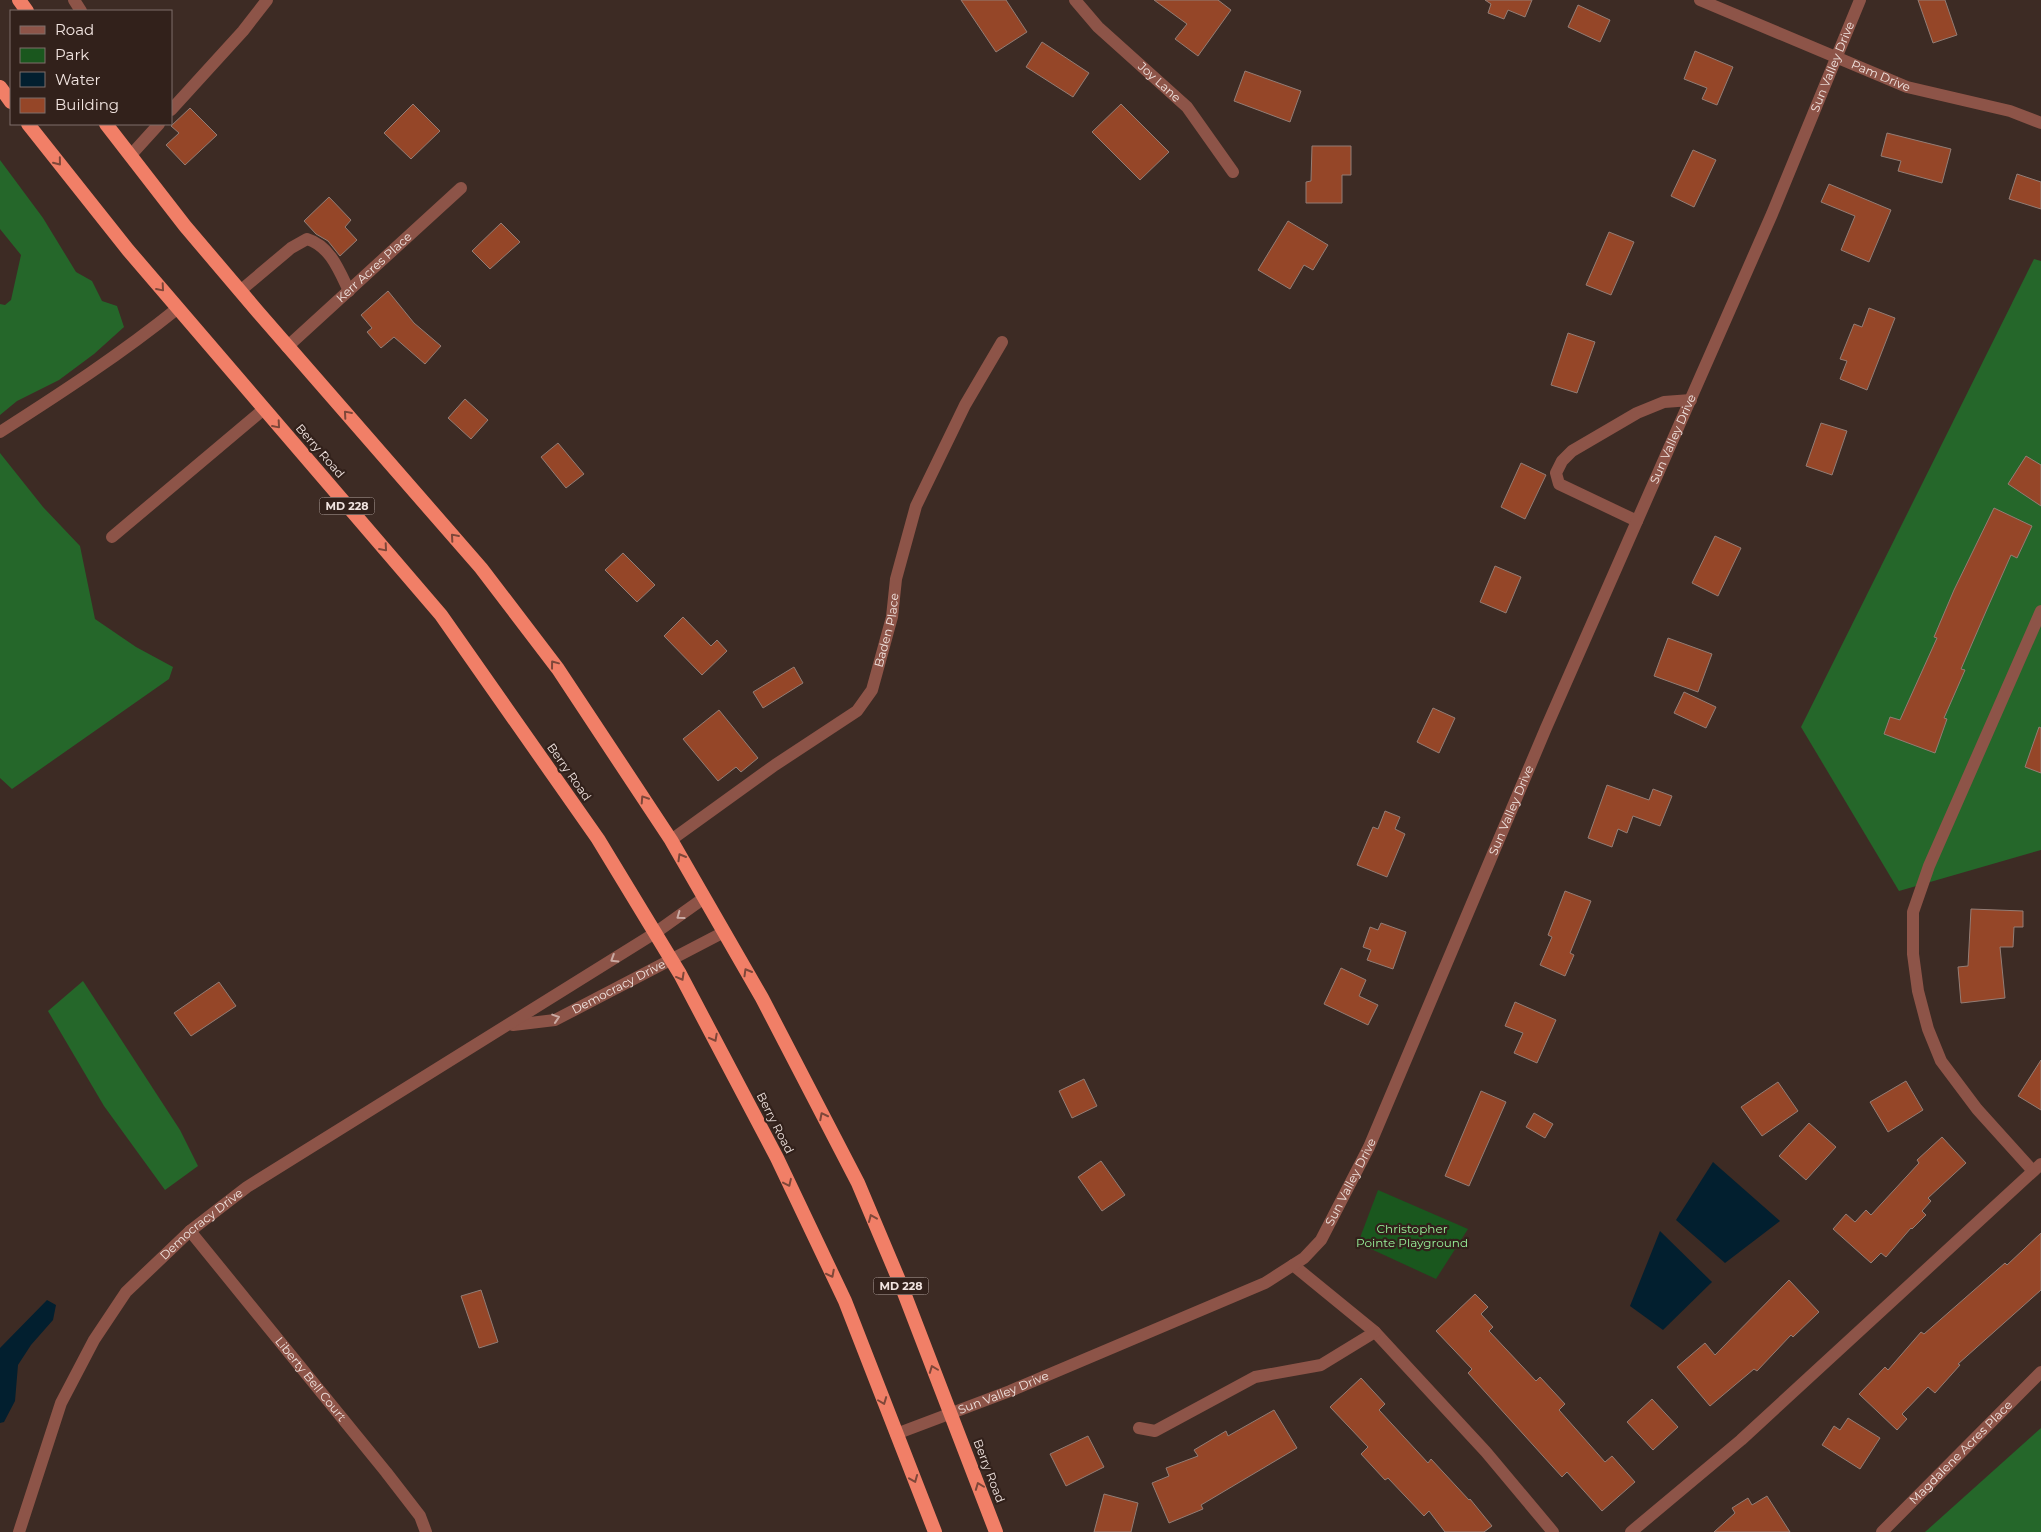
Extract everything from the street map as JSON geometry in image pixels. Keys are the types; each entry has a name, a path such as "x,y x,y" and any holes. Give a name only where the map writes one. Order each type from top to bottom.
{"highway":[{"path":"0,87 10,101"},
{"name":"Berry Road","path":"29,125 128,250 442,615 598,839 671,959 777,1158 845,1302 935,1532"},
{"name":"Berry Road","path":"107,125 287,347 481,568 558,669 671,840 762,998 858,1184 901,1285 996,1532"}],"street":[{"path":"172,109 243,31 267,0"},
{"name":"Joy Lane","path":"1075,0 1098,27 1187,107 1233,172"},
{"name":"Pam Drive","path":"1700,0 1907,87 2010,111 2041,123"},
{"name":"Sun Valley Drive","path":"896,1434 1019,1387 1265,1283 1294,1265 1322,1240 1369,1147 1546,728 1772,214 1860,0"},
{"path":"130,156 158,125"},
{"name":"Kerr Acres Place","path":"287,347 460,188"},
{"path":"240,291 291,248 307,239 316,242 329,254 349,290"},
{"path":"0,432 140,339 178,308"},
{"name":"Baden Place","path":"671,840 775,765 857,711 872,690 892,617 896,579 916,506 965,405 1002,342"},
{"path":"1638,521 1559,484 1556,473 1562,461 1572,451 1586,441 1637,413 1664,402 1691,400"},
{"path":"112,537 264,409"},
{"path":"1631,1532 1741,1440 2037,1168 1977,1109 1941,1061 1925,1019 1918,991 1913,954 1914,912 1929,866 2041,611"},
{"name":"Democracy Drive","path":"19,1532 61,1403 94,1340 126,1292 190,1231 247,1187 655,934 704,898"},
{"name":"Democracy Drive","path":"508,1025 555,1020 724,932"},
{"name":"Liberty Bell Court","path":"190,1231 386,1472 420,1516 426,1532"},
{"path":"1294,1265 1375,1332 1486,1452 1553,1532"},
{"path":"1139,1428 1155,1430 1255,1377 1321,1365 1375,1332"},
{"name":"Magdalene Acres Place","path":"1882,1532 2041,1372"}],"green space":[{"path":"0,160 43,218 76,272 92,281 102,301 117,306 124,327 94,354 59,380 17,401 0,415 0,304 5,305 11,300 21,255 0,229"},
{"path":"2034,259 2041,261 2041,850 1899,891 1801,727"},
{"path":"0,453 43,507 80,546 95,619 136,647 173,667 169,679 12,789 0,778"},
{"path":"83,981 180,1130 198,1166 165,1190 104,1106 48,1011"},
{"name":"Christopher Pointe Playground","path":"1378,1190 1468,1229 1436,1279 1358,1243"},
{"path":"2041,1428 2041,1532 1925,1532"}],"water":[{"path":"1713,1162 1780,1221 1725,1263 1676,1220"},
{"path":"1660,1231 1712,1282 1663,1330 1630,1306"},
{"path":"47,1300 56,1305 53,1320 31,1345 18,1365 15,1401 4,1422 0,1423 0,1348"}],"building":[{"path":"961,0 1006,0 1027,32 996,52"},
{"path":"1154,0 1218,0 1231,10 1198,56 1175,39 1187,24"},
{"path":"1485,0 1532,0 1525,17 1508,10 1504,19 1488,13 1491,4"},
{"path":"1918,0 1945,0 1957,35 1933,43"},
{"path":"1578,5 1610,20 1600,42 1568,27"},
{"path":"1042,42 1089,73 1073,97 1026,67"},
{"path":"1695,51 1733,67 1717,105 1702,99 1707,88 1684,79"},
{"path":"1245,71 1301,91 1290,122 1234,101"},
{"path":"413,104 440,131 411,159 384,133"},
{"path":"1121,104 1169,152 1140,180 1092,132"},
{"path":"190,108 217,135 185,165 166,145 179,133 171,126"},
{"path":"1887,133 1951,149 1942,183 1898,171 1901,161 1881,156"},
{"path":"1312,146 1351,146 1351,175 1342,175 1342,203 1306,203 1306,182 1311,181"},
{"path":"1693,150 1716,160 1694,207 1671,196"},
{"path":"2017,174 2041,182 2041,209 2009,199"},
{"path":"1829,184 1891,210 1869,262 1841,250 1855,216 1821,202"},
{"path":"329,197 351,220 345,227 357,240 340,256 328,241 316,234 304,221"},
{"path":"1288,221 1328,245 1313,270 1304,265 1290,289 1258,270"},
{"path":"501,223 520,242 490,269 472,251"},
{"path":"1609,232 1634,242 1611,295 1586,285"},
{"path":"388,291 414,323 441,346 425,364 394,337 381,348 367,332 372,328 361,315"},
{"path":"1869,308 1895,318 1867,390 1840,379 1847,361 1840,359 1854,324 1862,327"},
{"path":"1568,333 1595,342 1577,393 1551,385"},
{"path":"465,399 488,420 471,439 448,418"},
{"path":"1821,423 1847,431 1832,475 1806,466"},
{"path":"558,443 584,474 566,488 541,457"},
{"path":"2026,456 2041,465 2041,506 2008,484"},
{"path":"1521,463 1546,475 1525,519 1501,507"},
{"path":"1994,508 2032,526 2017,558 2011,555 1961,669 1965,670 1944,718 1947,719 1935,753 1884,734 1890,717 1900,720 1937,638 1934,637 1954,590"},
{"path":"1715,536 1741,548 1718,596 1692,583"},
{"path":"623,553 655,585 637,602 605,570"},
{"path":"1495,566 1521,577 1506,613 1480,602"},
{"path":"683,617 711,646 717,640 727,651 702,675 664,636"},
{"path":"1668,638 1712,654 1698,692 1654,676"},
{"path":"794,667 803,683 763,708 753,692"},
{"path":"1684,692 1716,707 1706,728 1674,713"},
{"path":"1433,708 1455,718 1439,753 1417,742"},
{"path":"719,710 758,758 741,772 736,767 718,781 683,739"},
{"path":"2039,727 2041,728 2041,773 2025,767"},
{"path":"1607,785 1649,800 1653,789 1672,796 1660,826 1633,816 1627,833 1618,829 1612,847 1588,838"},
{"path":"1385,811 1400,817 1395,829 1405,834 1387,877 1357,865 1373,827 1378,829"},
{"path":"1565,891 1591,901 1570,953 1574,955 1565,976 1540,965 1552,937 1548,935"},
{"path":"1971,909 2023,911 2023,927 2014,927 2013,947 2000,947 2005,998 1961,1003 1958,967 1968,966"},
{"path":"1381,923 1406,932 1393,969 1367,960 1371,950 1363,947 1370,927 1378,930"},
{"path":"1341,968 1366,980 1359,996 1378,1005 1368,1025 1324,1004"},
{"path":"219,982 236,1006 191,1036 174,1013"},
{"path":"1515,1002 1556,1020 1537,1063 1514,1053 1523,1033 1505,1026"},
{"path":"2041,1060 2041,1110 2018,1096"},
{"path":"1084,1079 1097,1106 1072,1118 1059,1091"},
{"path":"1906,1081 1923,1110 1888,1132 1870,1102"},
{"path":"1778,1082 1798,1111 1762,1136 1741,1107"},
{"path":"1481,1091 1506,1102 1469,1186 1445,1176"},
{"path":"1534,1113 1553,1124 1545,1138 1526,1127"},
{"path":"1809,1123 1836,1147 1806,1180 1779,1156"},
{"path":"1942,1137 1966,1163 1928,1198 1931,1201 1922,1211 1926,1215 1911,1228 1886,1257 1881,1253 1871,1263 1833,1229 1846,1214 1855,1222 1866,1210 1871,1215 1919,1163 1917,1160"},
{"path":"1101,1161 1125,1195 1102,1211 1078,1177"},
{"path":"2041,1233 2041,1290 1958,1364 1960,1365 1935,1393 1928,1387 1902,1414 1907,1419 1897,1430 1859,1394 1885,1367 1888,1370 1921,1332 1924,1334 2005,1263 2007,1265"},
{"path":"1789,1280 1819,1312 1793,1337 1791,1335 1757,1371 1754,1369 1710,1406 1677,1367 1705,1343 1715,1355"},
{"path":"481,1290 498,1342 479,1348 461,1296"},
{"path":"1475,1294 1488,1307 1481,1314 1493,1327 1489,1331 1536,1381 1540,1377 1565,1404 1559,1410 1605,1462 1612,1456 1635,1482 1602,1511 1567,1472 1562,1477 1468,1373 1472,1369 1436,1331"},
{"path":"1361,1378 1385,1404 1379,1410 1428,1463 1431,1459 1470,1499 1492,1526 1484,1532 1445,1532 1429,1511 1424,1516 1388,1478 1385,1480 1361,1454 1368,1447 1330,1407"},
{"path":"1652,1399 1678,1427 1653,1450 1627,1422"},
{"path":"1274,1410 1297,1448 1201,1505 1203,1509 1169,1523 1152,1483 1169,1476 1166,1468 1198,1456 1194,1450 1226,1431 1228,1436"},
{"path":"1848,1418 1880,1438 1860,1469 1822,1445 1834,1426 1840,1430"},
{"path":"1088,1436 1104,1467 1066,1486 1050,1454"},
{"path":"1104,1494 1138,1503 1131,1532 1094,1532"},
{"path":"1767,1496 1790,1532 1714,1532 1735,1513 1732,1508 1748,1498 1752,1505"}]}
